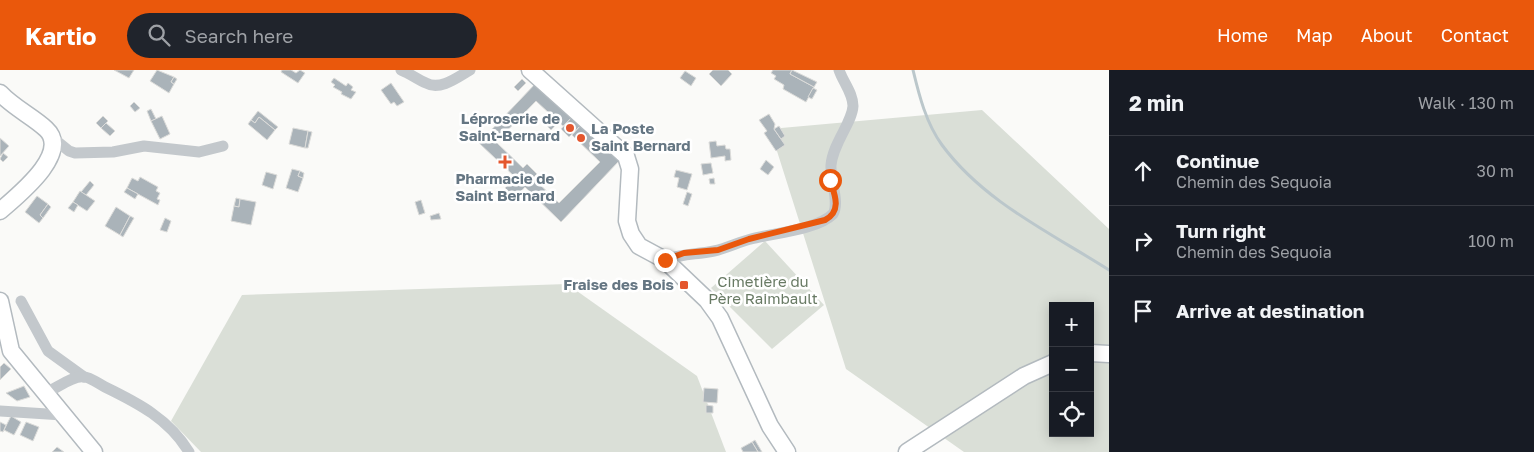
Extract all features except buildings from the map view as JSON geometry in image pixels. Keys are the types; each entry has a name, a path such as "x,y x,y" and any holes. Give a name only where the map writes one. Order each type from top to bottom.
{"street":[{"path":"400,70 434,86 446,83 470,70"},
{"path":"530,70 626,156 630,169 627,221 631,234 639,246 665,260 707,300 720,318 770,426 787,452"},
{"path":"665,260 684,253 718,250 749,239 820,222 833,214 836,204 830,180 832,156 850,118 853,106 851,94 838,71"},
{"path":"0,93 9,103 45,128 53,138 69,151 75,153 113,152 144,146 199,152 223,146"},
{"path":"1,207 42,170 53,150 53,138"},
{"path":"0,301 4,335 18,361 94,452"},
{"path":"21,301 38,336 48,351 84,376 134,400 159,416 183,442 189,452"},
{"path":"1094,353 1109,354"},
{"path":"907,452 1024,376 1049,364"},
{"path":"45,393 75,378 84,376"},
{"path":"0,411 63,414"}],"green space":[{"path":"982,110 1109,229 1109,452 964,452 846,369 770,129"},
{"name":"Cimetière du Père Raimbault","path":"765,241 824,305 772,349 711,288"},
{"path":"567,284 697,376 726,452 201,452 171,421 242,295"}],"waterway":[{"path":"913,70 927,118 942,145 959,165 998,200 1109,270"}],"place":[{"name":"Léproserie de Saint-Bernard","path":"570,128"},
{"name":"La Poste Saint Bernard","path":"581,138"},
{"name":"Pharmacie de Saint Bernard","path":"505,162"},
{"name":"Fraise des Bois","path":"684,285"}],"route":[{"path":"665,260 684,253 705,253 718,250 749,239 825,220 833,214 836,204 830,180"}]}
